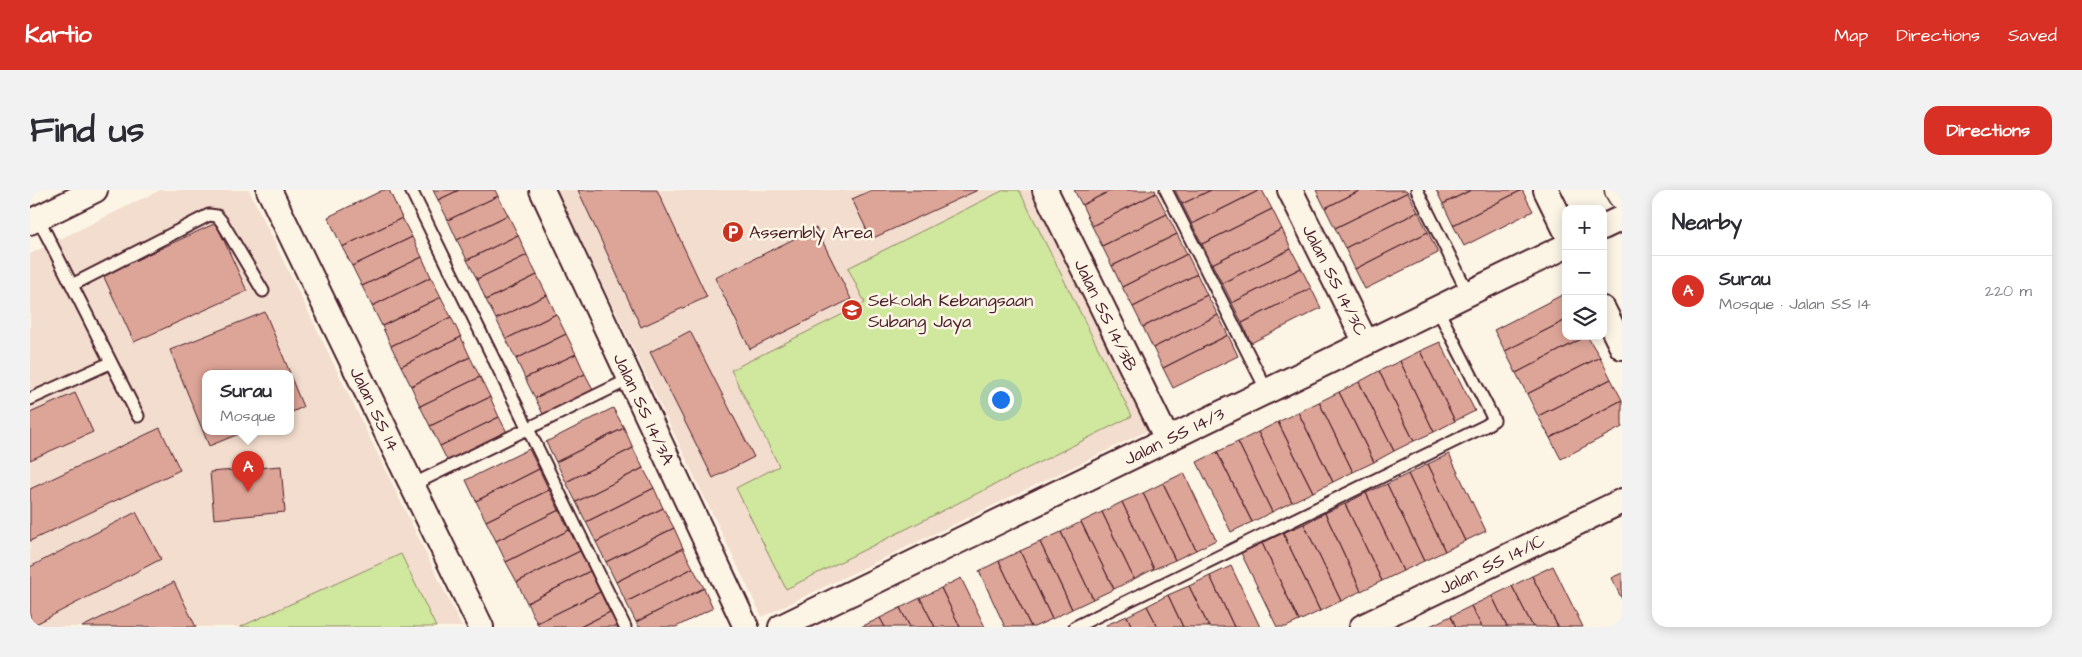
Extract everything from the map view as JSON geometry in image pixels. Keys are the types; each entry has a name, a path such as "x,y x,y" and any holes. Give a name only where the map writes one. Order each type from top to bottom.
{"main road":[{"path":"1620,190 1622,195"}],"street":[{"path":"33,214 95,190"},
{"name":"Jalan SS 14","path":"270,190 481,627"},
{"name":"Jalan SS 14/3A","path":"542,190 746,627"},
{"name":"Jalan SS 14/3B","path":"1045,190 1167,439"},
{"name":"Jalan SS 14/3C","path":"1290,190 1366,342"},
{"path":"1546,190 1562,223"},
{"path":"1607,225 1622,218"},
{"name":"Jalan SS 14/3","path":"781,627 1562,248"},
{"path":"1607,317 1622,347"},
{"name":"Jalan SS 14/1C","path":"1362,627 1622,501"}],"lane":[{"path":"411,190 625,627"},
{"path":"1166,190 1267,391"},
{"path":"1417,190 1468,294"},
{"path":"33,214 72,285 138,416"},
{"path":"72,285 209,215 217,216 222,222 263,291"},
{"path":"1074,627 1494,420 1437,308"},
{"path":"30,399 110,363"},
{"path":"412,485 630,379"}],"shaded area":[{"path":"160,190 249,190 462,627 30,627 30,254"},
{"name":"Sekolah Kebangsaan Subang Jaya","path":"557,190 1030,190 1149,430 762,617"}],"green space":[{"path":"1004,190 1019,190 1132,416 786,589 736,488 779,466 731,370 865,303 848,268"},
{"path":"401,554 436,627 240,627"}],"building":[{"path":"383,190 389,190 402,218 342,247 328,217"},
{"path":"433,190 459,190 438,200"},
{"path":"459,190 495,190 498,196 448,220 438,200"},
{"path":"578,190 657,190 707,297 641,327"},
{"path":"872,190 978,190 871,239 852,199"},
{"path":"1074,190 1112,190 1082,205"},
{"path":"1112,190 1155,190 1156,193 1092,226 1082,205"},
{"path":"1175,190 1211,190 1182,204"},
{"path":"1211,190 1260,190 1192,224 1182,204"},
{"path":"1262,190 1272,209 1202,244 1192,224"},
{"path":"1316,190 1361,190 1325,208"},
{"path":"1361,190 1406,190 1408,192 1335,228 1325,208"},
{"path":"1436,190 1471,190 1443,204"},
{"path":"1471,190 1522,190 1453,225 1443,204"},
{"path":"1522,190 1533,211 1464,246 1453,225"},
{"path":"1408,192 1418,212 1345,248 1335,228"},
{"path":"1156,193 1167,214 1102,246 1092,226"},
{"path":"498,196 508,215 457,240 448,220"},
{"path":"1272,209 1282,229 1212,264 1202,244"},
{"path":"1418,212 1428,232 1355,269 1345,248"},
{"path":"1167,214 1177,234 1112,266 1102,246"},
{"path":"508,215 518,235 467,260 457,240"},
{"path":"402,218 412,237 352,266 342,247"},
{"path":"216,223 247,291 134,342 103,275"},
{"path":"816,228 851,299 750,349 715,278"},
{"path":"1282,229 1291,249 1222,283 1212,264"},
{"path":"1428,232 1438,253 1365,289 1355,269"},
{"path":"1177,234 1187,254 1122,287 1112,266"},
{"path":"518,235 527,255 477,279 467,260"},
{"path":"412,237 422,257 362,286 352,266"},
{"path":"1291,249 1301,268 1232,303 1222,283"},
{"path":"1187,254 1197,274 1133,307 1122,287"},
{"path":"527,255 537,275 486,300 477,279"},
{"path":"422,257 431,277 372,306 362,286"},
{"path":"1301,268 1311,288 1242,323 1232,303"},
{"path":"1197,274 1207,295 1143,327 1133,307"},
{"path":"537,275 547,295 496,319 486,300"},
{"path":"431,277 441,297 382,326 372,306"},
{"path":"1311,288 1321,308 1251,343 1242,323"},
{"path":"547,295 556,314 506,339 496,319"},
{"path":"1207,295 1218,315 1153,348 1143,327"},
{"path":"1562,295 1562,322 1505,351 1494,330"},
{"path":"441,297 451,317 391,346 382,326"},
{"path":"265,312 289,370 202,370 202,429 170,350"},
{"path":"556,314 566,334 516,359 506,339"},
{"path":"1218,315 1228,335 1163,368 1153,348"},
{"path":"451,317 461,337 401,366 391,346"},
{"path":"1562,322 1562,340 1579,340 1516,373 1505,351"},
{"path":"690,331 754,457 713,478 650,352"},
{"path":"566,334 576,354 525,378 516,359"},
{"path":"1228,335 1238,356 1173,388 1163,368"},
{"path":"461,337 470,357 411,386 401,366"},
{"path":"1579,340 1589,340 1600,357 1527,394 1516,373"},
{"path":"1440,342 1475,411 1455,421 1420,351"},
{"path":"1420,351 1455,421 1434,432 1400,361"},
{"path":"576,354 585,374 535,398 525,378"},
{"path":"470,357 480,377 420,406 411,386"},
{"path":"1600,357 1611,379 1538,416 1527,394"},
{"path":"1400,361 1434,432 1414,441 1379,371"},
{"path":"1379,371 1414,441 1394,451 1359,382"},
{"path":"585,374 595,393 545,418 535,398"},
{"path":"480,377 490,397 430,426 420,406"},
{"path":"1611,379 1622,400 1550,438 1538,416"},
{"path":"1359,382 1394,451 1374,462 1339,392"},
{"path":"294,385 303,407 294,411"},
{"path":"1339,392 1374,462 1353,472 1319,402"},
{"path":"75,393 93,432 30,460 30,413"},
{"path":"490,397 499,417 440,446 430,426"},
{"path":"1622,400 1622,427 1561,459 1550,438"},
{"path":"1319,402 1353,472 1333,482 1298,412"},
{"path":"613,408 624,428 556,462 546,442"},
{"path":"1298,412 1333,482 1313,492 1278,422"},
{"path":"499,417 509,436 450,466 440,446"},
{"path":"1278,422 1313,492 1292,502 1258,432"},
{"path":"160,428 180,470 30,541 30,489"},
{"path":"624,428 633,448 566,482 556,462"},
{"path":"1258,432 1292,502 1272,512 1238,442"},
{"path":"205,435 236,435 209,446"},
{"path":"1238,442 1272,512 1252,522 1217,452"},
{"path":"633,448 643,468 576,502 566,482"},
{"path":"529,449 539,469 476,501 466,480"},
{"path":"1217,452 1252,522 1231,532 1197,462"},
{"path":"1449,454 1486,531 1465,541 1428,464"},
{"path":"1428,464 1465,541 1445,551 1408,474"},
{"path":"281,466 285,512 214,519 210,472"},
{"path":"643,468 654,488 586,522 576,502"},
{"path":"539,469 549,490 486,521 476,501"},
{"path":"1184,473 1216,540 1196,550 1163,483"},
{"path":"1408,474 1445,551 1424,561 1387,484"},
{"path":"1163,483 1196,550 1175,560 1143,493"},
{"path":"1387,484 1424,561 1403,571 1366,493"},
{"path":"654,488 663,508 596,542 586,522"},
{"path":"549,490 559,510 496,541 486,521"},
{"path":"1143,493 1175,560 1154,569 1122,502"},
{"path":"1366,493 1403,571 1382,581 1345,504"},
{"path":"1122,502 1154,569 1134,579 1102,512"},
{"path":"1345,504 1382,581 1361,591 1325,513"},
{"path":"663,508 674,528 606,562 596,542"},
{"path":"559,510 569,530 506,562 496,541"},
{"path":"136,512 161,559 30,627 30,567"},
{"path":"1102,512 1134,579 1114,589 1081,522"},
{"path":"1325,513 1361,591 1341,601 1304,524"},
{"path":"1081,522 1114,589 1093,599 1061,532"},
{"path":"1304,524 1341,601 1320,611 1283,533"},
{"path":"674,528 683,548 616,582 606,562"},
{"path":"569,530 580,551 517,582 506,562"},
{"path":"1061,532 1093,599 1072,609 1040,542"},
{"path":"1283,533 1320,611 1299,621 1262,543"},
{"path":"1040,542 1072,609 1052,619 1020,551"},
{"path":"1262,543 1299,621 1286,627 1277,627 1241,553"},
{"path":"683,548 693,568 626,602 616,582"},
{"path":"580,551 590,571 527,603 517,582"},
{"path":"1020,551 1052,619 1034,627 1031,627 999,561"},
{"path":"999,561 1031,627 1005,627 979,571"},
{"path":"1231,566 1260,627 1234,627 1210,576"},
{"path":"1553,566 1583,627 1558,627 1532,576"},
{"path":"693,568 704,588 636,622 626,602"},
{"path":"590,571 600,592 537,623 527,603"},
{"path":"1622,573 1622,599 1611,578"},
{"path":"1210,576 1234,627 1209,627 1189,586"},
{"path":"1532,576 1558,627 1533,627 1512,586"},
{"path":"961,578 985,627 960,627 941,588"},
{"path":"174,582 196,627 82,627"},
{"path":"1189,586 1209,627 1183,627 1168,595"},
{"path":"1512,586 1533,627 1507,627 1492,596"},
{"path":"704,588 713,608 676,627 639,627 636,622"},
{"path":"941,588 960,627 935,627 920,598"},
{"path":"600,592 610,612 580,627 539,627 537,623"},
{"path":"1168,595 1183,627 1158,627 1147,606"},
{"path":"1492,596 1507,627 1482,627 1471,606"},
{"path":"920,598 935,627 910,627 900,608"},
{"path":"1147,606 1158,627 1132,627 1127,616"},
{"path":"1471,606 1482,627 1456,627 1451,616"},
{"path":"900,608 910,627 885,627 880,618"},
{"path":"610,612 618,627 580,627"},
{"path":"1127,616 1132,627 1107,627 1106,625"},
{"path":"1451,616 1456,627 1430,626"},
{"path":"880,618 885,627 861,627"}],"place":[{"name":"Assembly Area","path":"733,232"},
{"name":"Sekolah Kebangsaan Subang Jaya","path":"852,310"},
{"name":"Surau","path":"248,492"}]}
